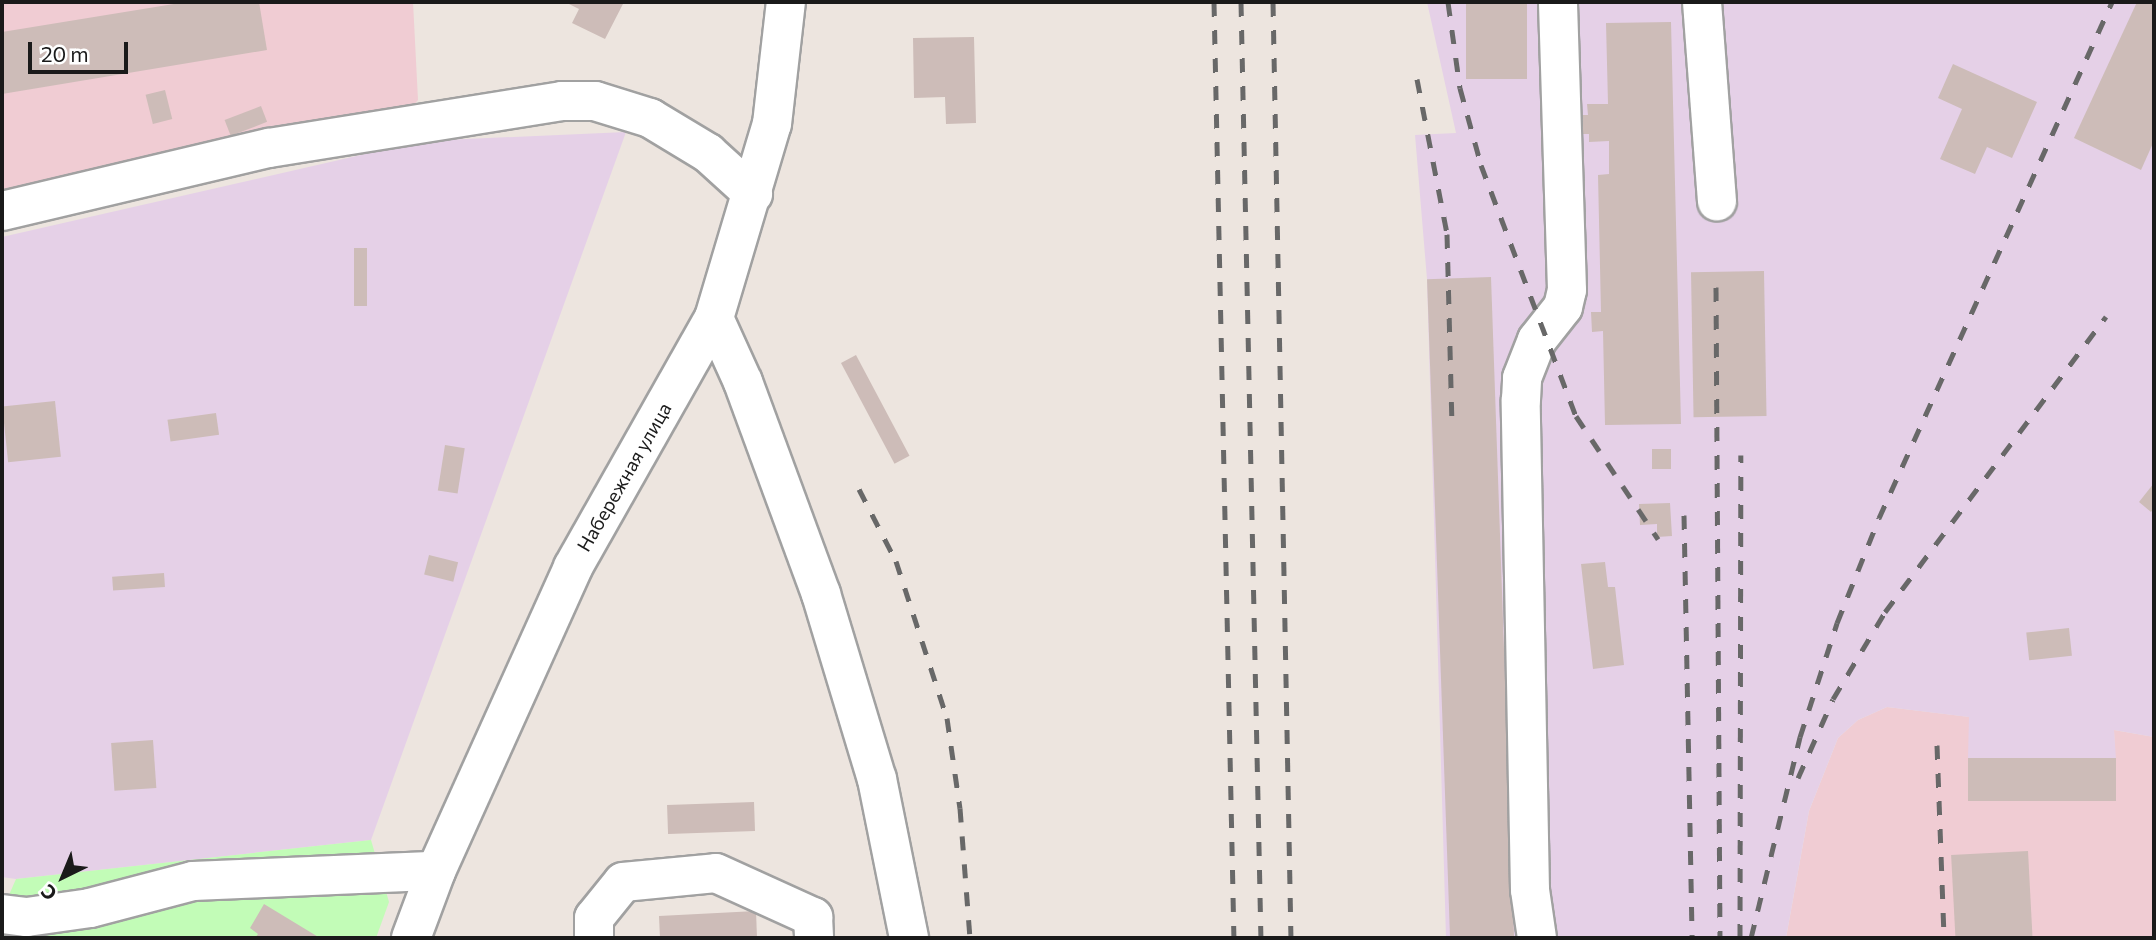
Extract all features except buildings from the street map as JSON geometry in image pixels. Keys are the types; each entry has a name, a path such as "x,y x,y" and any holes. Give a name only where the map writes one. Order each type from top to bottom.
{"street":[{"name":"Набережная улица","path":"411,938 436,871 573,567 714,318 772,124 786,2"},
{"path":"1537,938 1530,890 1521,400 1522,378 1537,340 1563,307 1567,290 1558,2"},
{"path":"1702,2 1717,201"},
{"path":"2,211 269,148 562,101 595,101 650,118 708,153 753,194"},
{"path":"714,318 744,382 821,594 877,779 909,938"},
{"path":"15,923 90,908 193,881 436,871"},
{"path":"594,938 594,918 623,882 716,873 813,917 814,938"}],"shaded area":[{"path":"2,2 413,2 418,100 413,106 2,197"},
{"path":"1427,2 2154,2 2154,737 2114,730 2116,759 1968,758 1969,717 1887,707 1858,720 1838,738 1809,811 1786,938 1446,938 1427,279 1415,135 1456,133"},
{"path":"626,132 371,840 16,879 2,877 2,237 422,141"},
{"path":"1887,707 1970,717 1969,758 2115,758 2114,730 2154,737 2154,938 1786,938 1809,811 1838,738 1858,720"}],"green space":[{"path":"371,840 389,902 376,938 2,938 2,911 16,879"}],"railway":[{"path":"1214,2 1234,938"},
{"path":"1241,2 1261,938"},
{"path":"1273,2 1291,938"},
{"path":"1448,2 1460,88 1481,165 1576,416 1658,539"},
{"path":"1751,938 1800,737 1837,623 1879,518 2112,2"},
{"path":"1417,79 1447,234 1452,426"},
{"path":"1716,287 1720,938"},
{"path":"1798,778 1833,699 1885,612 2106,317"},
{"path":"1740,938 1741,455"},
{"path":"859,489 896,561 947,718 960,808 970,938"},
{"path":"1684,515 1692,938"},
{"path":"1937,745 1944,938"}]}
